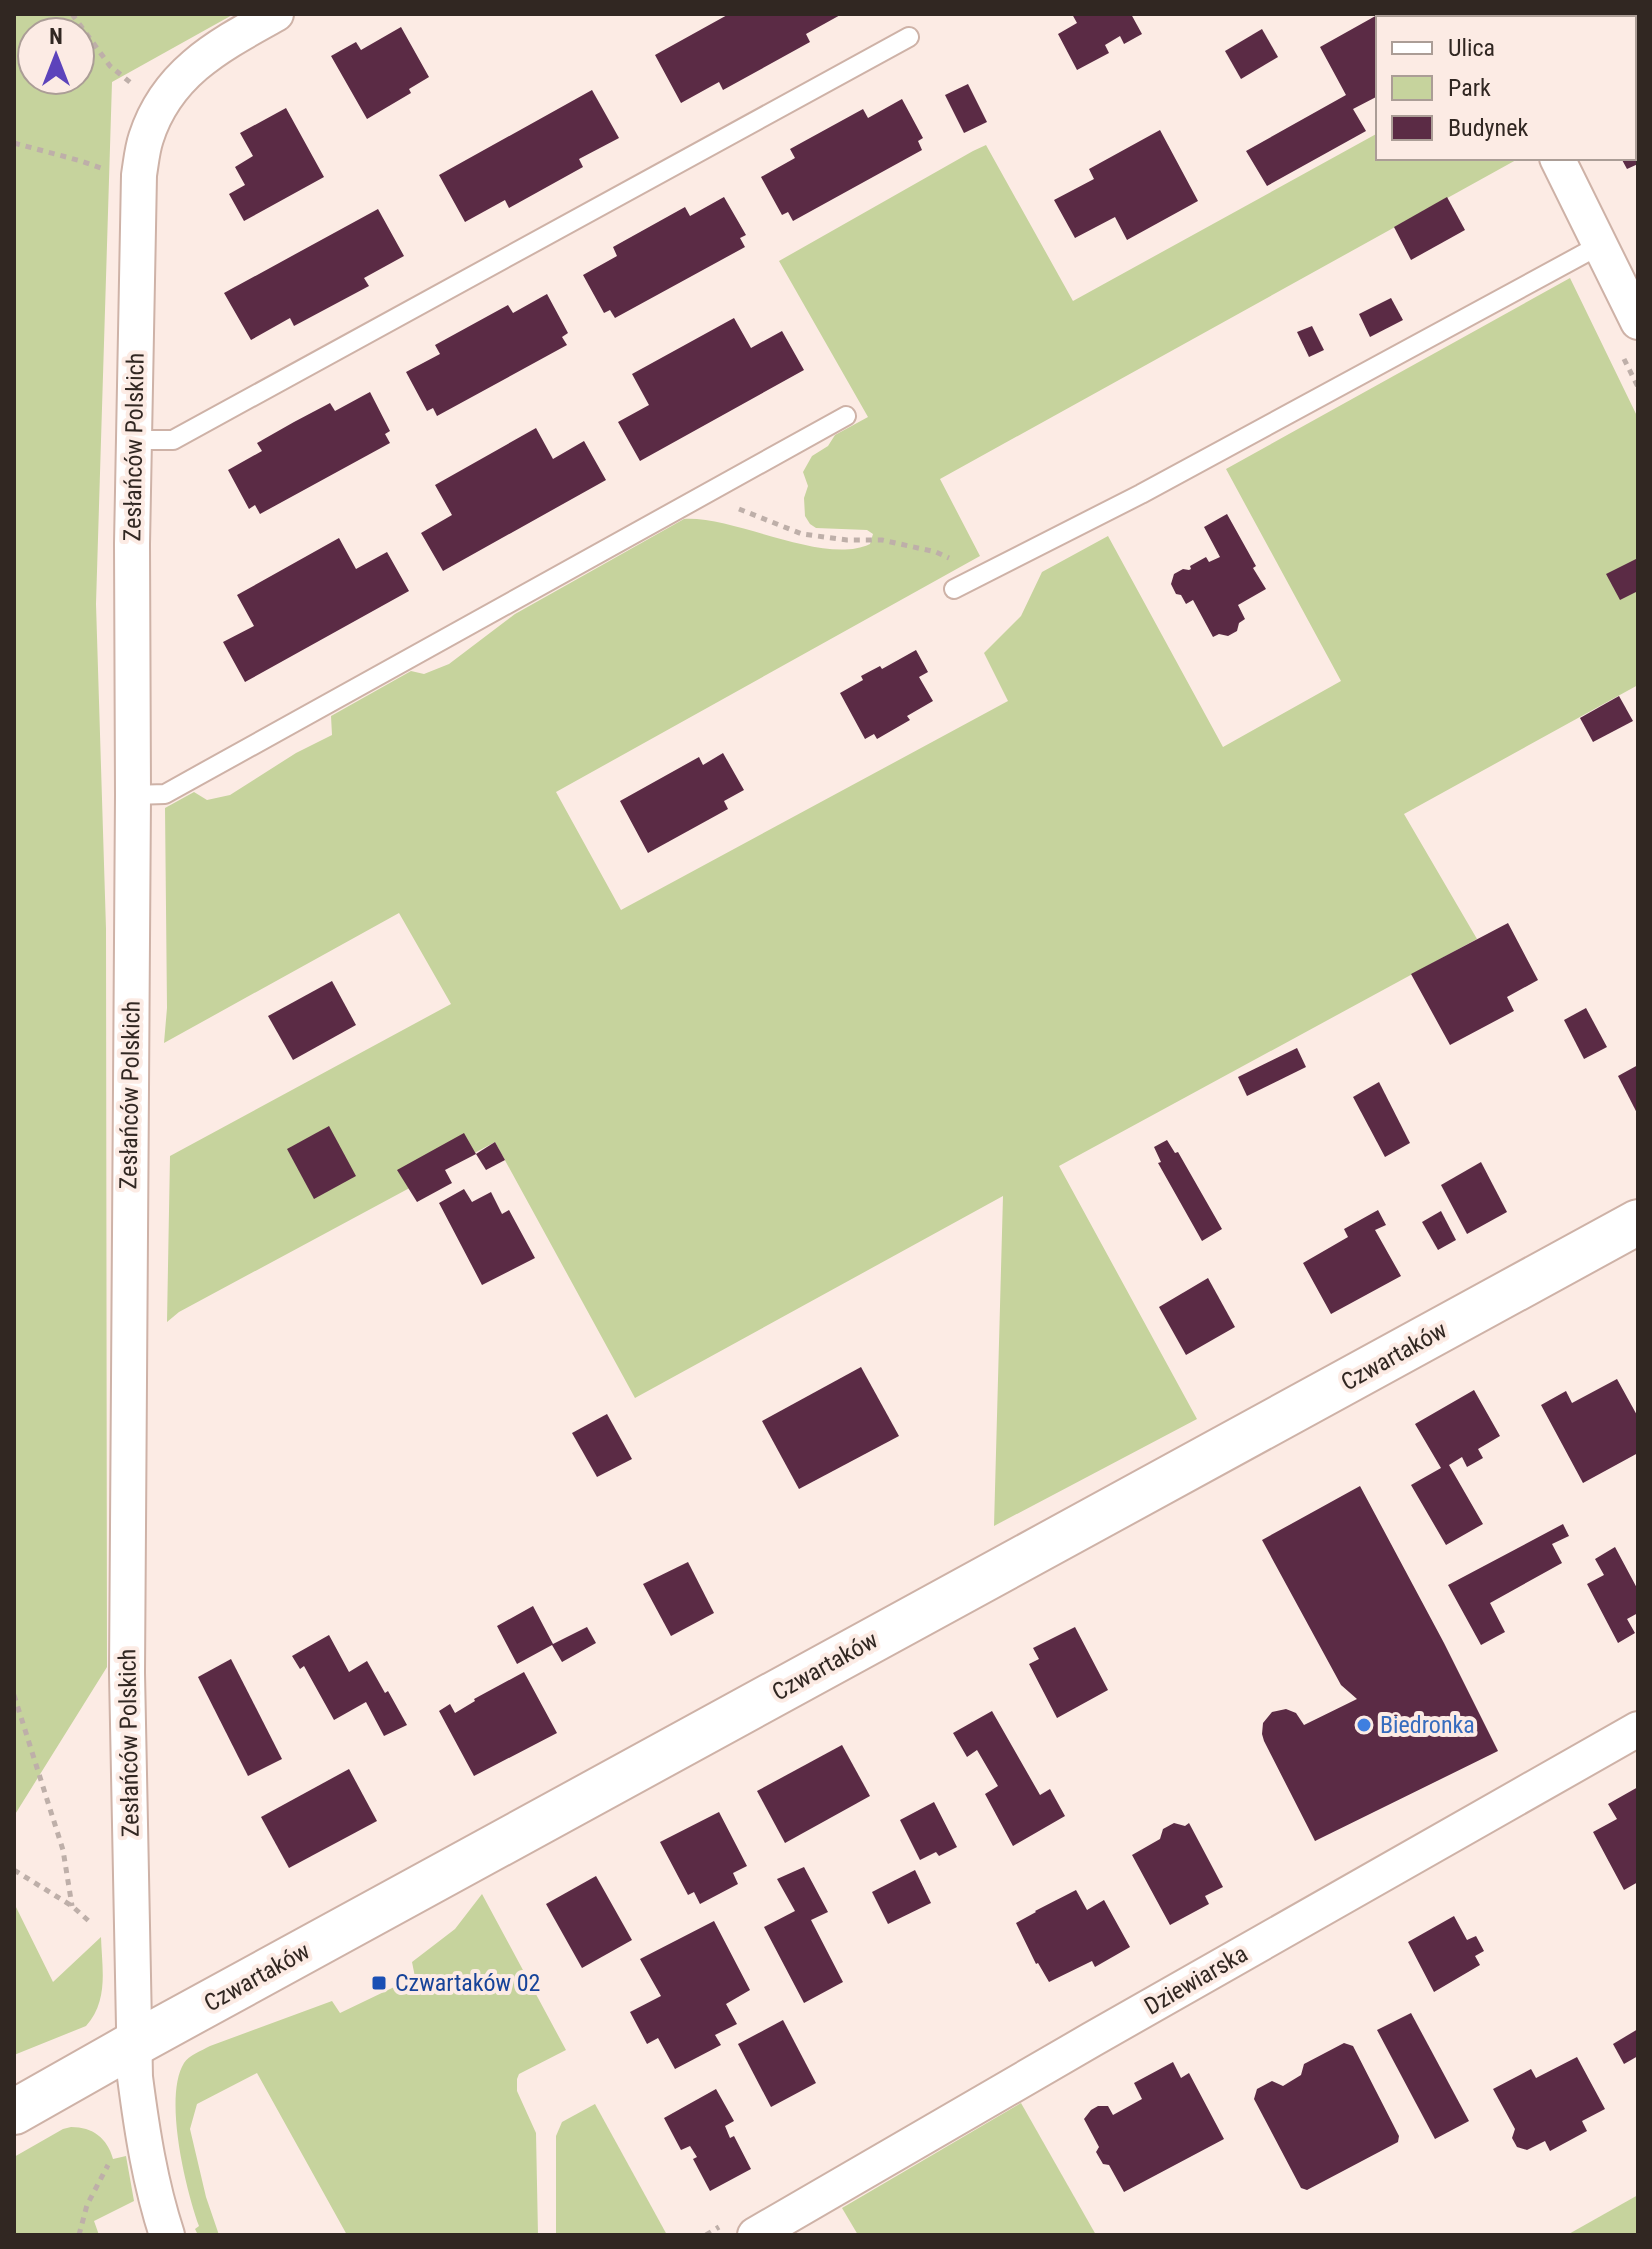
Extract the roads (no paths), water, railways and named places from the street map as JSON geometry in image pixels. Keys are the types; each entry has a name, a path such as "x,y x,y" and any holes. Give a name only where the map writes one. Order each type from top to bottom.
{"street":[{"name":"Zesłańców Polskich","path":"167,2235 143,2137 135,2077 127,1673 132,544 139,175 145,140 159,107 185,72 202,58 276,14"},
{"path":"1558,160 1638,322"},
{"name":"Czwartaków","path":"14,2112 1638,1222"},
{"name":"Dziewiarska","path":"755,2235 1104,2032 1638,1729"}],"lane":[{"path":"135,440 173,440 909,37"},
{"path":"954,589 1141,494 1600,245"},
{"path":"133,795 165,794 846,416"}],"place":[{"name":"Biedronka","path":"1364,1725"},
{"name":"Czwartaków 02","path":"379,1983"}]}
